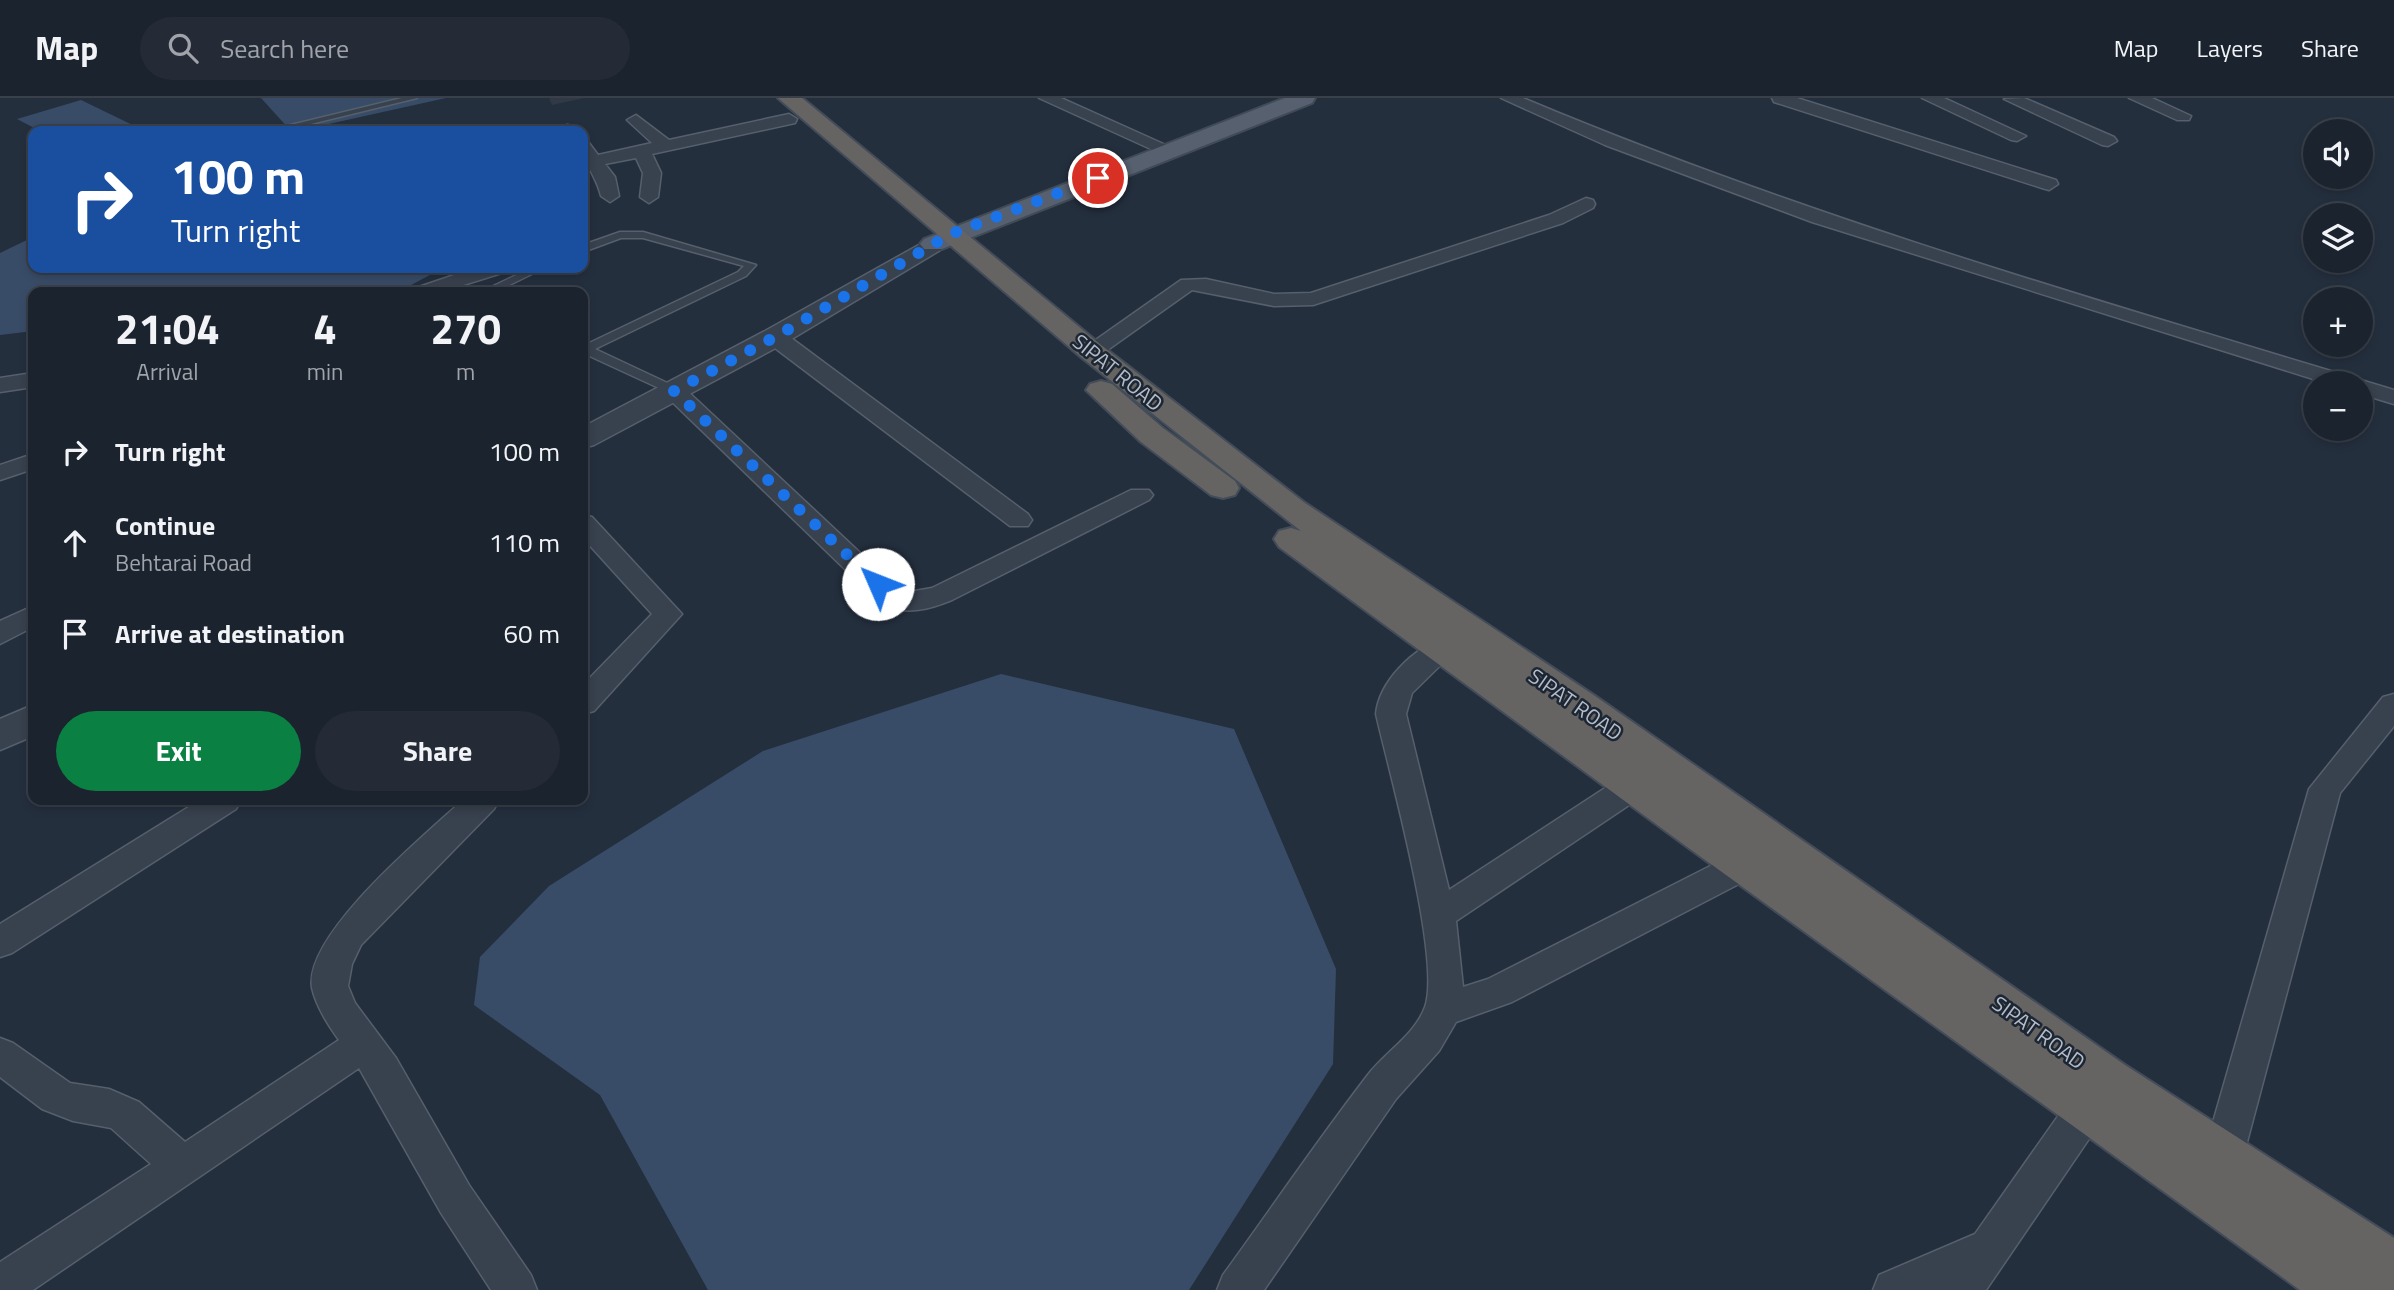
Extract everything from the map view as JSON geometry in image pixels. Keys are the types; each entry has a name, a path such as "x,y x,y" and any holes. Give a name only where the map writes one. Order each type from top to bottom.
{"highway":[{"name":"SIPAT ROAD","path":"787,103 942,239 1152,435 1443,649 1744,865 2097,1094 2223,1157 2394,1270"},
{"name":"SIPAT ROAD","path":"942,239 1091,351 1293,510 1581,706 2097,1094 2347,1290"}],"main road":[{"path":"942,239 1304,98"}],"street":[{"path":"1047,98 1170,151"},
{"path":"1509,98 1556,119 1822,220 1945,261 2309,371"},
{"path":"1780,98 2049,184"},
{"path":"1930,98 2017,136"},
{"path":"2137,98 2183,116"},
{"path":"1959,111 2004,101 2108,141"},
{"path":"596,162 667,147 787,103"},
{"path":"636,120 639,126 667,147"},
{"path":"642,152 652,173 649,197"},
{"path":"588,153 606,177 610,196"},
{"path":"1091,351 1188,284 1206,285 1274,300 1313,299 1556,219 1586,204"},
{"path":"588,436 775,337 942,239"},
{"path":"436,287 479,273"},
{"path":"775,337 1019,520"},
{"path":"0,385 28,381"},
{"path":"674,391 894,600 905,604 919,603 942,594 1139,495"},
{"path":"2373,391 2394,397"},
{"path":"0,474 28,463"},
{"path":"588,528 668,614 588,698"},
{"path":"0,634 28,618"},
{"path":"1238,1290 1382,1086 1426,1039 1443,1010 1446,980 1438,915 1391,714 1391,700 1397,688 1443,649"},
{"path":"2223,1157 2325,789 2394,705"},
{"path":"0,736 28,722"},
{"path":"1438,915 1633,786"},
{"path":"0,942 217,805"},
{"path":"478,805 369,911 349,934 334,963 330,986 341,1013 383,1070 455,1199 516,1290"},
{"path":"1443,1010 1499,991 1744,865"},
{"path":"0,1287 362,1045"},
{"path":"0,1055 56,1096 73,1103 109,1107 125,1115 183,1167"},
{"path":"1961,1290 2097,1094"},
{"path":"1894,1290 1989,1249"}],"lane":[{"path":"293,126 413,98"},
{"path":"588,247 620,235 643,236 751,265 742,274 588,348"},
{"path":"498,287 529,273"},
{"path":"588,352 674,391"}],"water":[{"path":"261,98 446,98 320,126 286,126"},
{"path":"81,100 135,126 30,126 17,119"},
{"path":"28,239 28,273 434,273 407,287 28,287 28,332 0,335 0,253"},
{"path":"1001,674 1234,729 1336,969 1333,1064 1189,1290 708,1290 600,1095 474,1005 480,957 549,886 763,751"}],"route":[{"path":"878,584 674,391 775,337 951,234 1098,178"}]}
